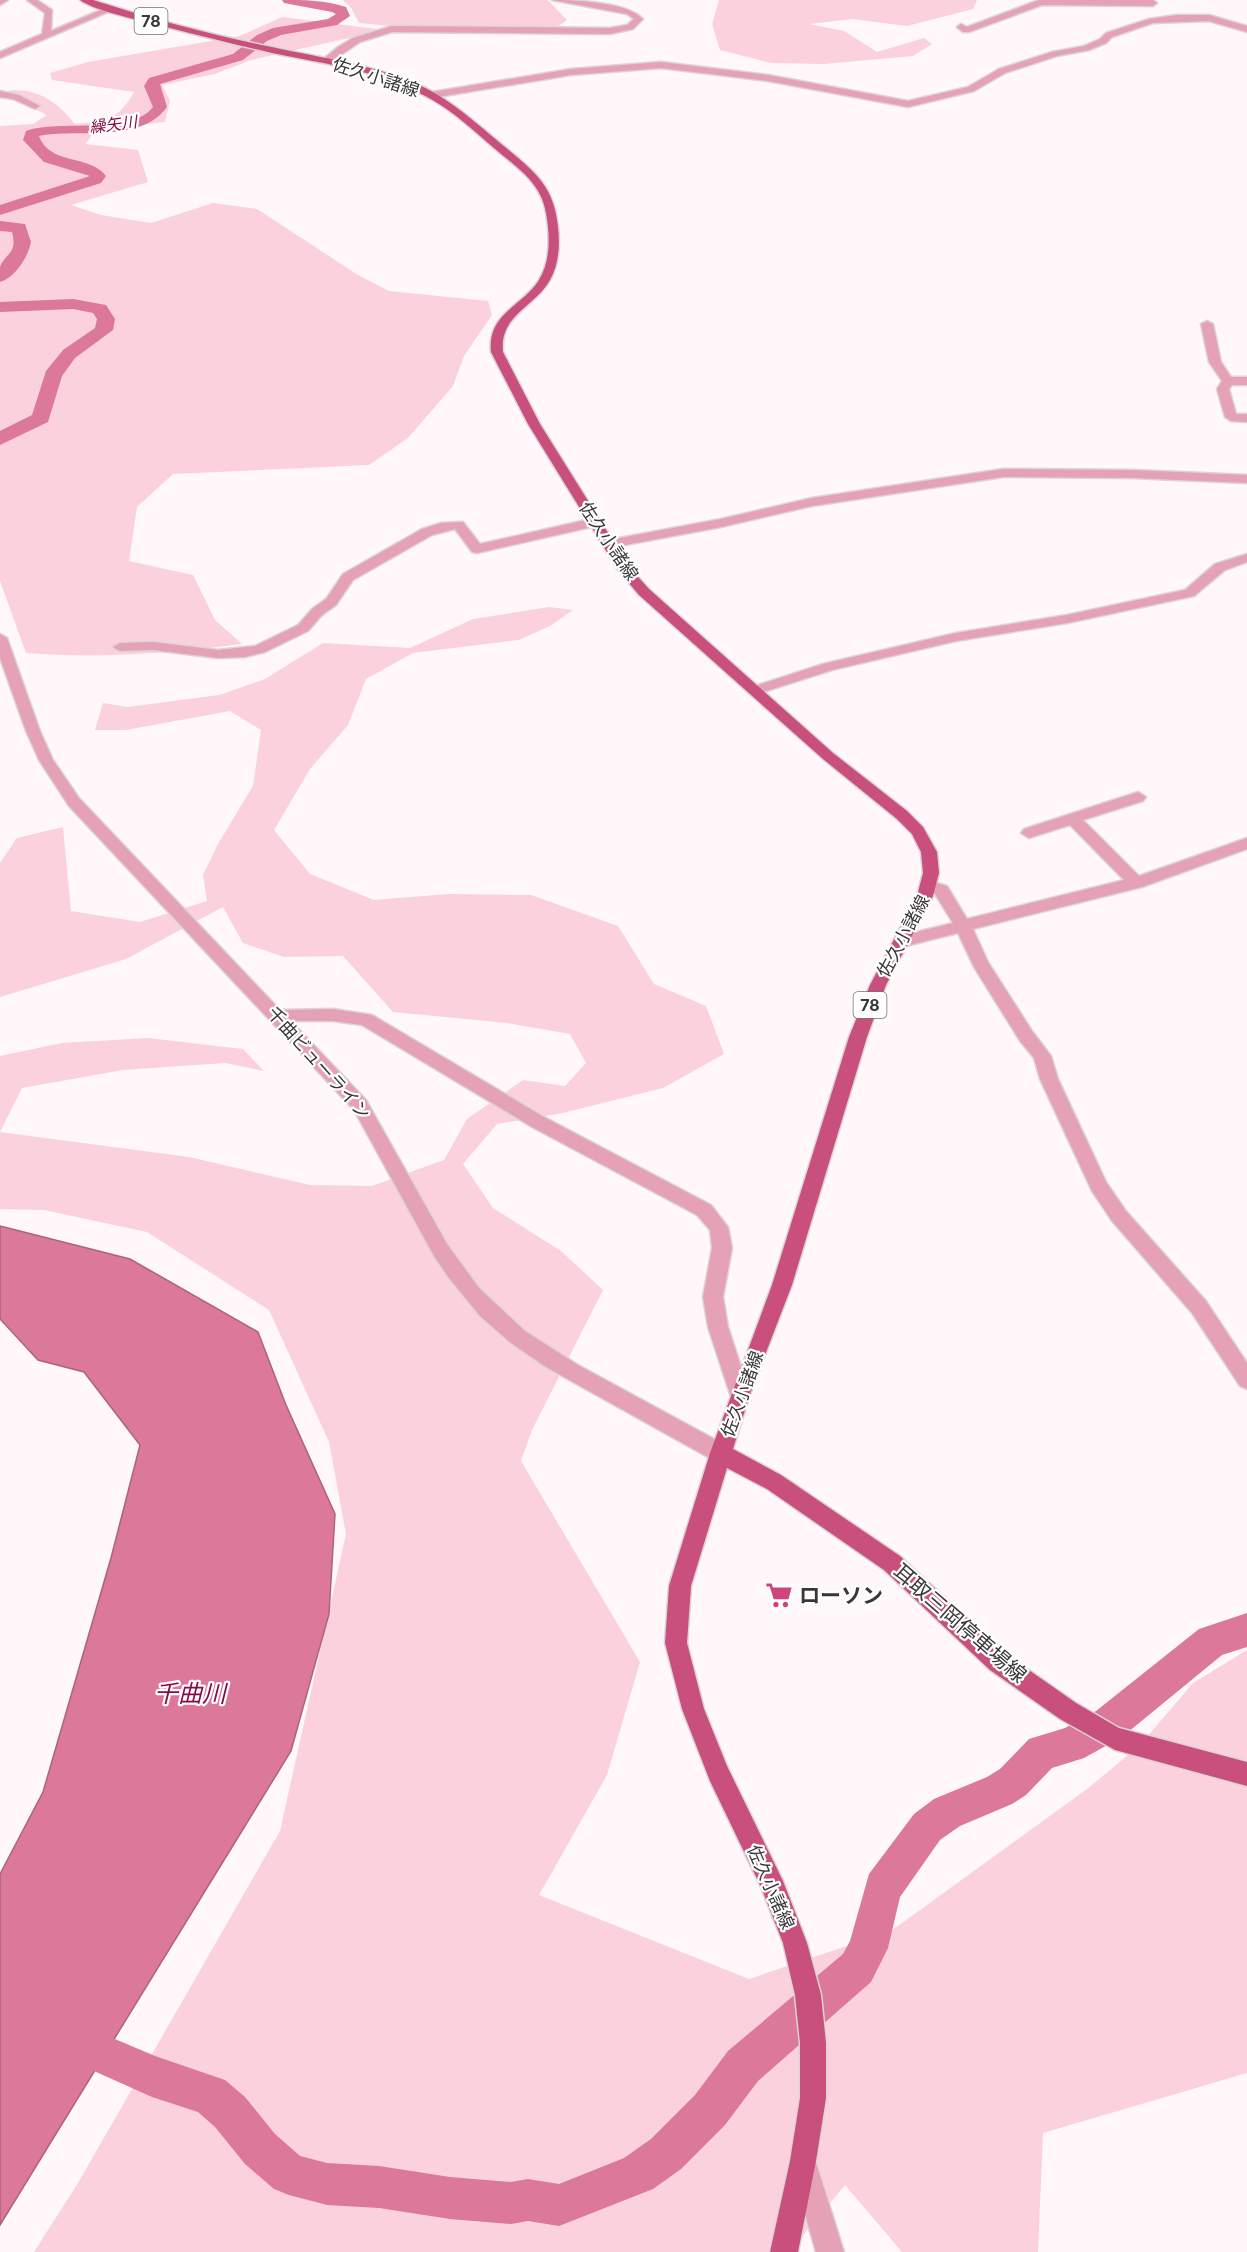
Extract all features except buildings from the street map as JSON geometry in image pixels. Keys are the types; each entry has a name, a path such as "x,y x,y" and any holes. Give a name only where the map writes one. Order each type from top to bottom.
{"main road":[{"name":"佐久小諸線","path":"84,0 219,38 326,61 397,80 432,95 456,111 541,184 547,196 556,243 553,260 544,282 498,329 494,340 497,352 534,424 625,570 644,592 828,756 902,815 918,831 929,852 931,873 928,887 903,941 878,985 858,1037 782,1285 720,1453 680,1586 676,1643 697,1720 718,1773 771,1881 795,1943 808,1995 813,2043 813,2098 803,2161 784,2252"},
{"name":"耳取三岡停車場線","path":"720,1453 774,1482 892,1563 998,1662 1068,1711 1115,1738 1247,1774"}],"street":[{"path":"0,2 4,0"},
{"path":"31,0 49,12 46,33 48,36"},
{"path":"326,61 338,49 352,41 370,33 392,29 610,31 630,27 639,19 630,12 556,0"},
{"path":"961,27 966,30 992,22 1001,15 1017,12 1041,2 1153,3 1144,8 1143,14 1152,21"},
{"path":"0,55 111,9"},
{"path":"432,95 571,72 661,65 768,78 908,104 971,89 1002,71 1055,54 1086,48 1110,35 1152,21 1209,18 1247,29"},
{"path":"0,94 16,97 35,106"},
{"path":"1207,324 1215,362 1228,381"},
{"path":"1228,381 1247,381"},
{"path":"1228,381 1224,389 1231,417 1247,418"},
{"path":"609,544 721,524 812,502 1003,473 1133,474 1247,479"},
{"path":"120,647 153,646 218,654 260,650 303,628 317,612 331,602 348,578 427,532 458,525 477,549 595,522"},
{"path":"754,691 828,668 956,637 1067,620 1189,592 1220,567 1247,558"},
{"name":"千曲ビューライン","path":"0,638 33,731 46,760 74,802 360,1105 378,1132 440,1247 471,1293 504,1327 549,1359 720,1453"},
{"path":"1029,832 1138,797"},
{"path":"1072,818 1136,883"},
{"path":"903,941 964,928 1136,883 1247,843"},
{"path":"928,887 941,890 964,928 980,963 1026,1036 1042,1056 1049,1079 1100,1186 1119,1216 1199,1306 1247,1380"},
{"path":"278,1016 327,1014 366,1019 538,1122 704,1210 719,1227 722,1248 713,1297 718,1327 740,1394"},
{"path":"803,2161 830,2252"}],"shaded area":[{"path":"343,0 548,0 567,20 557,27 399,27 359,23 351,8"},
{"path":"719,0 977,0 973,9 907,26 852,19 809,24 844,31 877,52 924,38 932,44 913,56 824,64 771,63 720,50 712,24"},
{"path":"282,17 377,29 354,37 251,60 215,74 162,85 170,101 165,122 97,129 85,144 138,150 148,182 71,205 101,215 151,223 213,203 257,209 358,275 389,291 488,301 492,315 464,356 453,386 408,438 369,465 173,474 137,507 129,561 193,575 215,620 242,644 135,654 26,653 0,581 0,126 33,124 47,115 0,92 12,90 33,92 59,107 75,124 103,120 122,109 134,92 52,80 50,73 88,62 240,36"},
{"path":"549,607 573,610 550,626 519,640 413,653 366,679 348,725 310,769 274,830 310,874 374,900 448,894 531,895 618,926 654,984 706,1006 724,1054 663,1088 563,1113 497,1124 463,1164 493,1208 561,1251 603,1290 532,1430 521,1461 640,1662 607,1775 539,1895 749,1979 891,1931 1087,1789 1140,1745 1193,1683 1247,1650 1247,2073 1043,2133 1038,2252 902,2252 845,2185 789,2252 34,2252 78,2183 280,1831 346,1534 329,1442 269,1310 147,1232 44,1210 0,1209 0,1132 189,1157 310,1185 372,1186 444,1160 467,1119 523,1080 565,1086 586,1063 570,1034 507,1023 393,1012 343,956 284,957 243,943 223,907 126,959 0,997 0,863 17,838 63,827 71,911 140,922 207,901 203,875 218,844 253,786 261,730 230,711 126,730 95,730 103,703 128,707 219,695 265,679 323,643 410,648 473,619"},
{"path":"148,1038 243,1049 264,1071 225,1063 123,1070 22,1088 0,1132 0,1056 62,1043"}],"water":[{"name":"千曲川","path":"0,1226 130,1259 258,1332 286,1405 335,1514 329,1614 291,1751 0,2225 0,1874 43,1792 111,1558 140,1445 84,1372 38,1360 0,1319"}],"waterway":[{"name":"繰矢川","path":"0,210 95,180 98,176 95,172 50,159 31,140 31,134 39,131 106,128 142,121 154,115 160,107 151,86 154,81 238,57 262,38 278,31 332,22 343,16 341,10 335,8 289,0"},
{"name":"繰矢川","path":"0,226 19,228 22,235 18,255 0,277"},
{"name":"繰矢川","path":"0,307 73,304 100,309 106,319 104,330 69,354 53,375 41,418 0,439"},
{"path":"70,2040 152,2076 210,2095 230,2112 260,2149 289,2174 327,2184 379,2187 450,2198 511,2203 528,2200 559,2205 638,2174 666,2154 710,2110 743,2066 857,1968 868,1948 883,1888 927,1827 947,1812 999,1791 1013,1782 1042,1752 1071,1745 1109,1724 1212,1641 1247,1630"}],"place":[{"name":"ローソン","path":"779,1595"}]}
